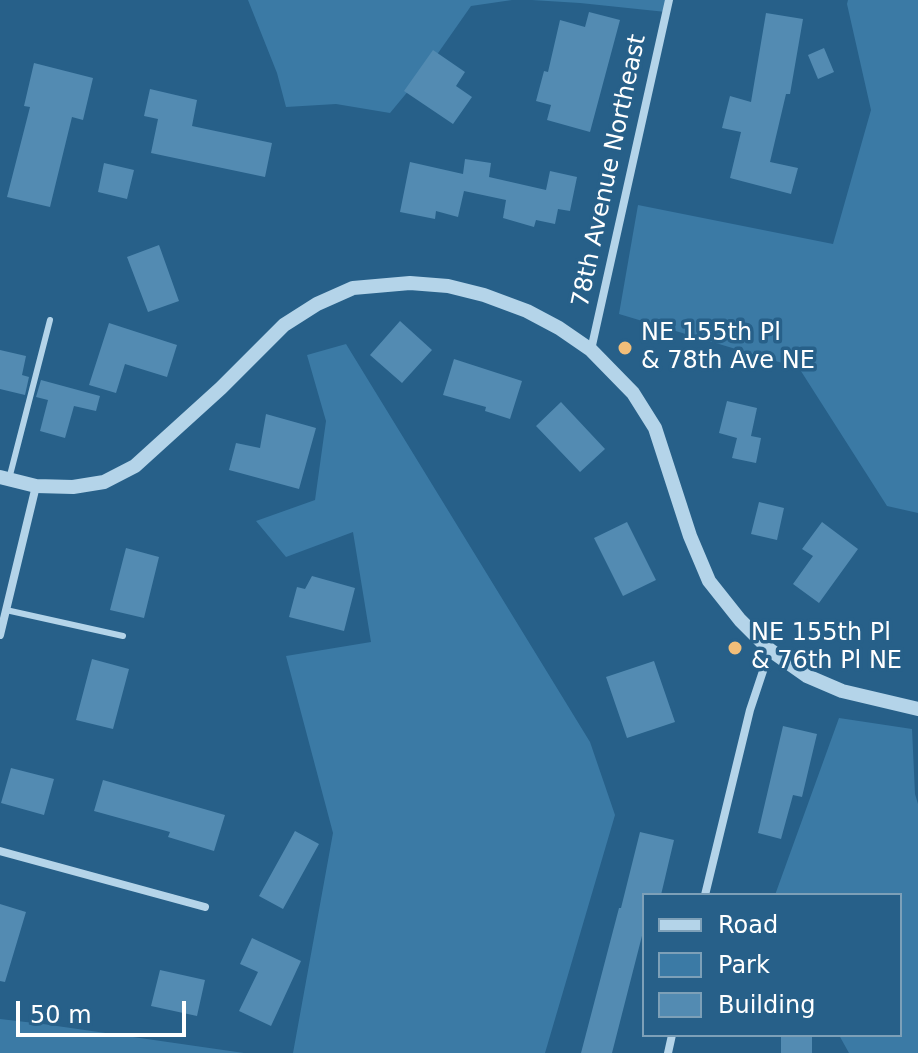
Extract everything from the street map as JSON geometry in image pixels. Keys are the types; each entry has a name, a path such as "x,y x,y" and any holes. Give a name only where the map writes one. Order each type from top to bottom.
{"street":[{"name":"78th Avenue Northeast","path":"591,350 669,0"},
{"path":"4,478 36,486 73,487 104,482 135,466 211,398 284,325 317,304 353,288 410,283 448,286 484,295 559,328 591,350 633,393 655,428 690,536 709,581 740,620 770,650 807,676 842,691 918,709"},
{"path":"0,635 36,486"},
{"path":"705,893 750,710 770,650"},
{"path":"0,851 205,907"}],"lane":[{"path":"4,478 50,320"},
{"path":"6,610 123,636"}],"green space":[{"path":"248,0 512,0 471,6 429,66 390,113 336,104 286,107 277,73"},
{"path":"532,0 669,0 666,12"},
{"path":"848,0 918,0 918,513 887,506 799,368 619,314 638,205 833,244 871,110"},
{"path":"346,344 590,742 615,815 545,1053 293,1053 333,833 286,656 371,642 353,532 286,557 256,521 315,500 326,421 307,355"},
{"path":"839,718 912,729 918,804 918,1053 849,1053 840,1037 902,1037 902,893 776,893"},
{"path":"0,1019 43,1024 244,1053 0,1053"}],"building":[{"path":"589,12 620,20 590,132 547,120 551,105 536,101 544,71 548,72 560,20 585,27"},
{"path":"766,13 803,19 790,94 786,94 770,162 798,168 791,194 730,178 741,132 722,128 730,96 751,102"},
{"path":"824,48 834,72 818,79 808,55"},
{"path":"433,50 465,72 456,86 472,97 453,124 404,91"},
{"path":"34,63 93,78 83,120 72,117 50,207 7,197 30,107 24,106"},
{"path":"150,89 197,100 192,126 272,143 265,177 151,153 158,119 144,116"},
{"path":"465,159 491,163 489,177 546,190 550,171 577,177 570,211 558,209 555,224 536,220 534,227 503,218 506,200 464,191 458,217 436,211 435,219 400,212 410,162 463,174"},
{"path":"104,163 134,170 127,199 98,192"},
{"path":"159,245 179,301 148,312 127,257"},
{"path":"400,321 432,350 402,383 370,355"},
{"path":"109,323 177,345 167,377 125,364 116,393 89,385"},
{"path":"0,350 26,356 22,375 29,377 25,395 0,389"},
{"path":"454,359 522,381 510,419 485,411 486,407 443,395"},
{"path":"41,380 100,396 96,411 74,406 65,438 40,431 48,400 36,397"},
{"path":"727,401 757,408 751,436 761,438 756,463 732,458 737,438 719,433"},
{"path":"561,402 605,449 580,472 536,426"},
{"path":"266,414 316,428 299,489 229,470 236,443 260,448"},
{"path":"759,502 784,508 777,540 751,534"},
{"path":"627,522 656,580 623,596 594,538"},
{"path":"822,522 858,549 819,603 793,584 813,556 802,549"},
{"path":"126,548 159,557 144,618 110,610"},
{"path":"312,576 355,588 344,631 289,617 297,587 305,589"},
{"path":"92,659 129,669 113,729 76,720"},
{"path":"654,661 675,722 627,738 606,677"},
{"path":"783,726 817,734 802,797 793,795 781,839 758,833"},
{"path":"11,768 54,779 44,815 1,803"},
{"path":"103,780 225,815 214,851 168,837 170,832 94,811"},
{"path":"295,831 319,844 283,909 259,896"},
{"path":"640,832 674,840 661,893 642,893 642,936 612,1053 581,1053 619,908"},
{"path":"0,904 26,912 5,982 0,981"},
{"path":"252,938 301,961 271,1026 239,1011 258,972 240,964"},
{"path":"160,970 205,980 197,1016 151,1006"},
{"path":"781,1037 812,1037 812,1053 781,1053"}],"place":[{"name":"NE 155th Pl & 78th Ave NE","path":"625,348"},
{"name":"NE 155th Pl & 76th Pl NE","path":"735,648"}]}
